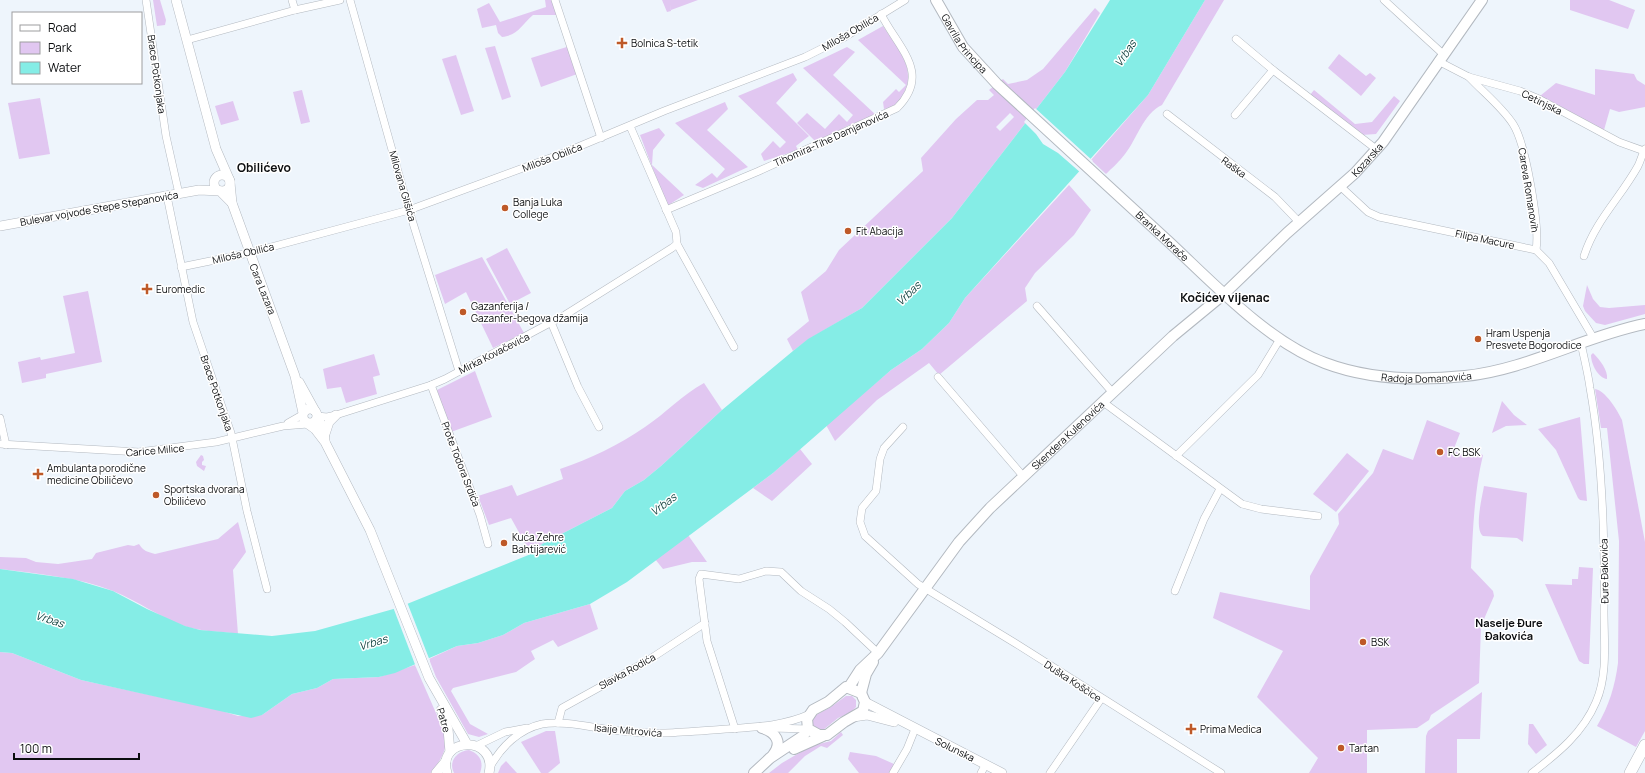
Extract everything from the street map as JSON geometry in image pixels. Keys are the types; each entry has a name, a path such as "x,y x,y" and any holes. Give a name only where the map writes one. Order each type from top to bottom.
{"main road":[{"name":"Gavrila Principa","path":"936,0 963,47 997,84 1101,179"},
{"name":"Kozarska","path":"1224,294 1299,222 1340,186 1376,150 1412,102 1441,57 1482,0"},
{"name":"Branka Morače","path":"1101,179 1224,294"},
{"name":"Radoja Domanovića","path":"1224,294 1280,339 1310,356 1339,368 1373,375 1413,378 1467,376 1499,369 1645,324"},
{"name":"Skendera Kulenovića","path":"863,698 866,674 877,654 963,537 1023,476 1173,336 1224,294"},
{"name":"Skendera Kulenovića","path":"849,687 860,670 877,654"},
{"path":"754,773 767,762 803,736 808,729 807,725 810,714 816,708 828,702 840,691 849,687 863,698 863,711 852,717 830,734 809,741 767,762"},
{"path":"762,728 771,731 778,741 778,748 767,762"},
{"path":"808,729 814,734 823,736"},
{"path":"1630,773 1645,745"}],"street":[{"name":"Brace Potkonjaka","path":"146,0 165,130 179,194"},
{"name":"Cara Lazara","path":"176,0 216,149 230,182 232,203 249,253 273,312 295,376 303,414"},
{"path":"292,0 295,10"},
{"path":"187,40 295,10 340,0"},
{"name":"Milovana Glišića","path":"350,0 409,210 459,371"},
{"path":"555,0 601,138"},
{"name":"Miloša Obilića","path":"181,267 249,253 409,210 601,138 806,57 843,38 905,0"},
{"name":"Cetinjska","path":"1384,0 1441,57 1469,77 1520,91 1539,99 1619,142 1644,150"},
{"name":"Tihomira-Tihe Damjanovića","path":"666,210 759,171 897,108 905,100 912,88 912,68 881,14"},
{"path":"1236,39 1272,70 1376,150"},
{"path":"1235,115 1272,70"},
{"name":"Careva Romanovih","path":"1469,77 1509,118 1518,134 1523,150 1534,210 1537,239 1536,250"},
{"name":"Raška","path":"1167,114 1275,197 1299,222"},
{"path":"630,126 676,232 677,244 734,347"},
{"name":"Cara Lazara","path":"216,149 215,187 232,203"},
{"path":"1584,256 1588,240 1597,224 1638,166 1644,150"},
{"path":"216,179 225,176 230,182 227,190 220,191"},
{"name":"Bulevar vojvode Stepe Stepanovića","path":"199,190 216,179"},
{"name":"Filipa Macure","path":"1340,186 1368,212 1379,217 1536,250"},
{"name":"Bulevar vojvode Stepe Stepanovića","path":"0,226 199,190 210,189 220,191"},
{"name":"Brace Potkonjaka","path":"167,196 193,322 232,439 247,511 267,589"},
{"name":"Mirka Kovačevića","path":"316,415 327,417 336,415 431,385 552,322 677,244"},
{"path":"1536,250 1549,263 1594,339"},
{"path":"1037,306 1113,393"},
{"path":"552,322 578,387 599,427"},
{"path":"1176,456 1258,374 1280,339"},
{"name":"Đure Đakovića","path":"1532,773 1558,753 1579,732 1596,702 1603,681 1605,587 1601,491 1590,388 1581,343"},
{"name":"Cara Lazara","path":"295,376 316,415 322,423 325,438 370,530 429,678"},
{"path":"938,377 1023,476"},
{"name":"Prote Todora Srdića","path":"431,385 459,463 480,515 488,544"},
{"path":"1103,402 1242,504 1250,507 1318,516"},
{"path":"308,409 316,415 314,422 308,424 304,422 303,414 308,409"},
{"name":"Carice Milice","path":"284,426 303,414"},
{"path":"325,438 329,422 336,415"},
{"path":"0,418 3,444"},
{"name":"Cara Lazara","path":"308,424 325,438"},
{"name":"Carice Milice","path":"3,444 139,452 195,446 232,439 284,426 308,424"},
{"path":"903,427 887,443 881,454 876,491 862,508 860,522 865,536 925,589"},
{"path":"1175,591 1204,519 1220,489"},
{"path":"735,729 708,641 699,579 702,573 739,579 766,571 781,572 801,591 834,613 877,654"},
{"name":"Duška Koščice","path":"925,589 1015,643 1101,699 1221,773"},
{"name":"Slavka Rodića","path":"558,723 562,708 647,661 705,623"},
{"name":"Patre","path":"429,678 471,745 485,752 489,770"},
{"name":"Patre","path":"434,688 448,729 450,752 446,761 447,773"},
{"name":"Solunska","path":"863,698 911,727 1002,773"},
{"path":"1050,773 1101,699"},
{"name":"Isaije Mitrovića","path":"471,745 505,732 558,723 659,734 745,728 791,721 810,714"},
{"name":"Solunska","path":"852,717 874,716 911,727"},
{"name":"Isaije Mitrovića","path":"489,770 504,745 535,727"},
{"path":"893,773 907,749 911,727"},
{"name":"Isaije Mitrovića","path":"745,728 808,729"},
{"path":"450,752 457,747 471,745"},
{"path":"436,773 446,761"},
{"path":"981,773 986,764"}],"green space":[{"path":"153,0 160,0 166,20 165,25 157,26"},
{"path":"545,0 552,0 557,15 533,15 516,32 508,36 502,37 498,33 496,25 482,28 477,9 489,3 500,22 546,7"},
{"path":"662,0 698,0 671,10 670,4 671,11 667,12"},
{"path":"1205,0 1224,0 1162,105 1150,114 1125,154 1106,174 1091,160 1148,95"},
{"path":"1570,0 1609,0 1635,10 1628,29 1570,10"},
{"path":"1095,8 1100,13 1065,72 952,218 862,308 809,339 793,351 787,339 809,321 801,292 826,271 839,250 923,171 921,158 956,119 977,100 988,100 994,95 989,90 1003,79 1008,84 1027,80 1043,69","holes":["1010,113 1014,117 1000,131 996,127"]},
{"path":"883,26 904,59 908,76 907,85 900,100 895,105 884,109 883,102 896,89 899,92 906,85 858,40"},
{"path":"495,46 511,97 502,100 485,48"},
{"path":"570,46 580,73 541,87 531,58"},
{"path":"847,47 855,52 833,75 876,115 847,126 817,143 797,123 807,113 825,129 839,114 847,122 853,115 803,68"},
{"path":"1339,54 1366,76 1370,73 1376,78 1361,96 1328,68"},
{"path":"456,55 474,111 461,115 442,59"},
{"path":"1595,69 1634,74 1637,80 1645,85 1645,107 1619,112 1610,109 1604,130 1540,96 1556,83 1595,95"},
{"path":"793,73 797,80 776,103 809,136 796,146 798,150 764,161 761,154 773,141 780,148 786,142 738,96"},
{"path":"302,90 310,122 301,124 293,92"},
{"path":"1314,90 1355,124 1372,122 1394,96 1400,101 1376,134 1362,135 1310,95"},
{"path":"40,98 50,154 19,159 8,103"},
{"path":"233,101 239,120 221,125 215,106"},
{"path":"725,102 728,109 707,130 748,167 703,188 695,185 712,173 717,178 725,169 675,123"},
{"path":"659,128 665,135 653,150 652,165 684,195 667,206 640,135"},
{"path":"1069,185 1091,210 1074,235 1035,273 1025,288 1027,301 939,375 929,363 877,400 835,441 826,425 891,370 922,349 949,323 965,298"},
{"path":"507,248 531,293 510,304 486,259"},
{"path":"482,257 524,333 493,348 466,292 445,304 435,275"},
{"path":"1587,285 1593,299 1600,307 1609,308 1645,305 1645,314 1605,325 1596,323 1585,311 1583,306"},
{"path":"88,291 102,362 46,374 46,378 22,383 18,362 40,357 41,360 75,353 63,296"},
{"path":"1593,353 1605,369 1607,379 1601,376 1596,370 1591,359 1591,355"},
{"path":"374,354 380,375 373,377 377,394 346,403 341,387 327,389 323,369"},
{"path":"475,371 492,417 451,432 437,390"},
{"path":"704,383 722,410 661,466 644,480 625,491 612,508 542,544 531,554 511,518 489,525 478,496 512,485 517,496 563,479 560,469 615,446 653,422 688,393"},
{"path":"1595,389 1599,390 1607,397 1622,420 1645,542 1645,731 1636,747 1597,726 1611,696 1618,663 1619,541 1607,428 1601,428"},
{"path":"1502,401 1514,415 1527,425 1506,426 1492,433"},
{"path":"1580,417 1587,501 1580,500 1578,498 1556,450 1538,429"},
{"path":"1427,420 1460,433 1453,451 1462,454 1464,449 1483,455 1473,525 1471,568 1493,591 1494,596 1481,626 1479,683 1431,715 1429,720 1417,728 1367,730 1367,773 1309,773 1318,758 1257,697 1283,651 1213,618 1220,592 1310,610 1310,576 1339,524 1338,514 1373,473 1383,449 1413,460"},
{"path":"800,449 812,464 772,501 753,488 773,473"},
{"path":"1347,453 1369,471 1336,512 1313,494"},
{"path":"201,455 203,456 204,460 202,465 206,466 204,471 197,466 196,462"},
{"path":"1484,486 1527,493 1523,542 1517,538 1483,536 1480,532 1479,513"},
{"path":"238,522 246,552 233,570 238,634 184,626 122,595 86,582 0,569 0,557 26,558 36,562 58,564 92,559 96,553 128,545 134,546 139,544 144,550 155,554 218,539"},
{"path":"688,535 707,562 692,562 663,569 655,559"},
{"path":"1579,567 1593,568 1589,664 1584,664 1579,661 1545,584 1572,585 1572,579 1578,579"},
{"path":"590,604 598,629 558,647 553,640 531,651 535,659 516,672 453,688 451,691 470,724 488,734 479,737 468,734 436,677 429,659 457,646 478,643 503,635 524,623"},
{"path":"0,652 12,653 81,680 219,710 238,716 262,715 292,694 317,688 333,679 379,677 415,665 446,736 444,751 431,773 0,773"},
{"path":"1482,692 1480,739 1457,739 1457,773 1425,773 1426,736 1428,731"},
{"path":"846,696 852,696 856,700 856,707 851,712 838,718 823,730 813,727 812,721 814,716 831,707"},
{"path":"1529,724 1533,724 1547,745 1536,754 1528,744"},
{"path":"546,731 555,731 560,763 548,773 541,773 521,742"},
{"path":"841,732 843,735 827,748 821,746 805,756 788,773 769,773 782,763 811,746 831,741"},
{"path":"469,750 476,754 480,759 482,765 480,773 454,773 452,764 455,757 461,752"},
{"path":"850,752 876,756 894,764 889,773 859,773 848,759"},
{"path":"506,761 517,773 498,773 501,766"}],"water":[{"name":"Vrbas","path":"1110,0 1205,0 1148,95 965,298 949,323 922,349 891,370 773,473 627,582 590,604 524,623 503,635 478,643 457,646 395,673 379,677 333,679 317,688 292,694 262,715 251,718 81,680 12,653 0,652 0,569 73,579 113,591 147,609 185,626 200,630 272,636 315,631 397,608 531,554 542,544 612,508 625,491 644,480 661,466 722,410 808,339 862,308 952,218 1065,72"}],"pier":[{"path":"1035,108 1093,161 1081,173 1058,153 1043,144 1036,134 1024,122"},
{"path":"407,602 430,661 416,667 393,607"}],"place":[{"name":"Bolnica S-tetik","path":"622,43"},
{"name":"Banja Luka College","path":"505,208"},
{"name":"Fit Abacija","path":"848,231"},
{"name":"Euromedic","path":"147,289"},
{"name":"Gazanferija / Gazanfer-begova džamija","path":"463,312"},
{"name":"Hram Uspenja Presvete Bogorodice","path":"1478,339"},
{"name":"FC BSK","path":"1440,452"},
{"name":"Ambulanta porodične medicine Obiličevo","path":"38,474"},
{"name":"Sportska dvorana Obilićevo","path":"156,495"},
{"name":"Kuća Zehre Bahtijarević","path":"504,543"},
{"name":"BSK","path":"1363,642"},
{"name":"Prima Medica","path":"1191,729"},
{"name":"Tartan","path":"1341,748"}],"district":[{"name":"Obilićevo","path":"264,167"},
{"name":"Kočićev vijenac","path":"1225,297"},
{"name":"Naselje Đure Đakovića","path":"1509,628"}]}
